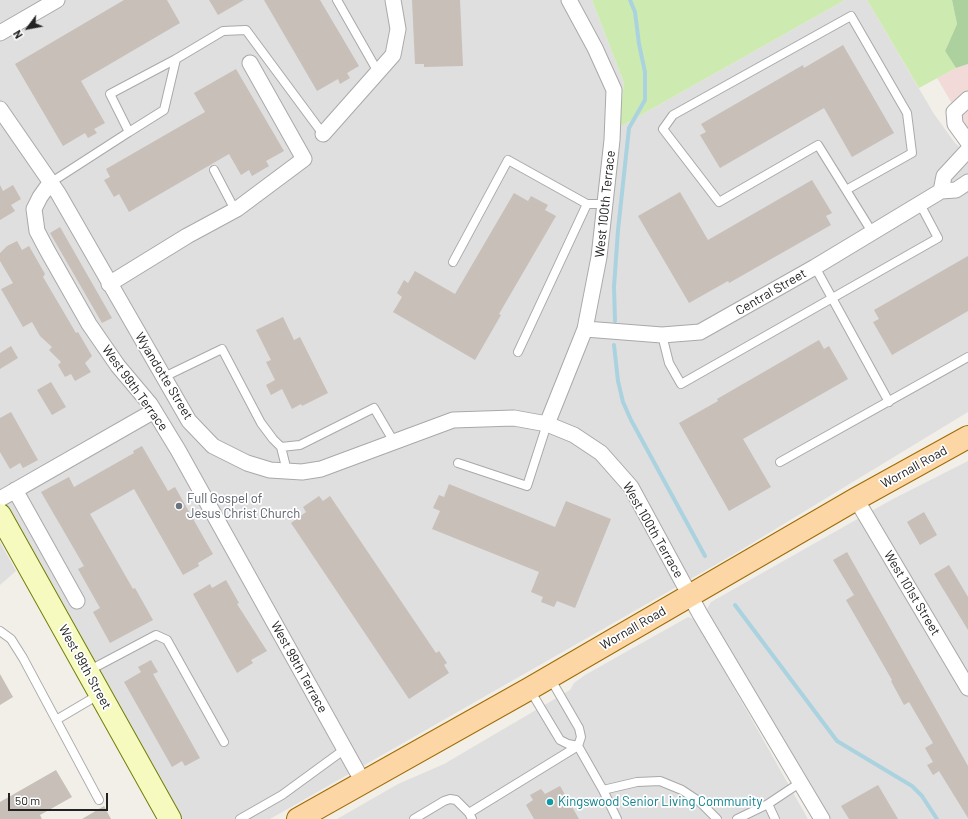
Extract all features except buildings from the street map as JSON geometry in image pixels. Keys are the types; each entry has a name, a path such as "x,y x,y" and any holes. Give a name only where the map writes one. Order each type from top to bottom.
{"main road":[{"name":"Wornall Road","path":"298,819 529,689 856,499 968,437"}],"street":[{"path":"0,33 57,0"},
{"path":"322,134 393,55 398,29 393,0"},
{"name":"West 100th Terrace","path":"569,0 595,48 614,90 612,140 600,257 585,329 547,424 574,435 601,453 631,487 690,596 822,819"},
{"path":"109,284 187,236 235,210 304,159 250,63"},
{"path":"968,99 954,112 955,124 968,142"},
{"name":"Wyandotte Street","path":"0,109 50,182 189,420 213,446 247,463 270,470 302,472 322,469 453,420 514,418 547,424"},
{"path":"941,190 944,176 968,150"},
{"name":"West 99th Terrace","path":"50,182 40,197 34,210 37,231 89,324 118,366 150,404 178,450 363,782"},
{"name":"Central Street","path":"585,329 662,335 700,332 815,267 941,190 956,190 968,182"},
{"path":"0,499 154,411"},
{"path":"15,490 77,601"},
{"name":"West 101st Street","path":"856,499 968,688"},
{"name":"West 99th Street","path":"0,514 170,819"}],"lane":[{"path":"337,0 378,72"},
{"path":"846,190 912,153 907,113 851,16 673,116 663,129 719,202 818,145 872,232"},
{"path":"129,132 110,94 176,59 223,31 246,30 322,134"},
{"path":"50,182 164,110 176,59"},
{"path":"453,262 508,160 587,204 605,204"},
{"path":"214,170 235,210"},
{"path":"518,352 587,204"},
{"path":"662,335 669,363 681,384 938,238 920,204"},
{"path":"815,267 889,402"},
{"path":"164,377 222,349 261,423 281,447 287,471"},
{"path":"780,462 968,357"},
{"path":"281,447 300,445 374,408 394,442"},
{"path":"458,463 527,486 547,424"},
{"path":"0,631 11,639 99,800"},
{"path":"87,671 156,636 167,640 224,742"},
{"path":"414,819 450,799 456,800 470,816 578,746 581,737 579,728 549,676"},
{"path":"529,689 560,740 568,744 578,746 604,790 617,819"},
{"path":"56,720 100,694"},
{"path":"240,819 282,795 345,749"},
{"path":"604,790 636,782 660,781 682,790 700,802 717,819"},
{"path":"737,819 768,804 801,782"},
{"path":"768,804 775,819"}],"shaded area":[{"path":"0,0 592,0 624,83 618,128 845,0 867,0 934,114 955,143 968,154 968,412 736,553 270,819 180,819 0,496"},
{"path":"968,64 968,131 937,78 956,68"},
{"path":"968,461 968,819 827,819 709,618 707,609 711,602 891,500"},
{"path":"0,542 16,571 0,585"},
{"path":"688,617 694,619 700,628 808,819 337,819 398,784 444,764 570,690 574,683 585,675"}],"green space":[{"path":"592,0 845,0 618,128 624,83"},
{"path":"867,0 952,0 957,24 945,51 956,68 919,88"},
{"path":"952,0 968,0 968,64 956,68 945,51 957,24"}],"waterway":[{"path":"615,321 614,287 618,230 629,128 645,100 645,72 639,44 635,12 630,0"},
{"path":"614,345 618,381 623,402 631,420 705,556"},
{"path":"735,605 837,741 912,786 922,796 937,819"}],"place":[{"name":"Full Gospel of Jesus Christ Church","path":"179,506"},
{"name":"Kingswood Senior Living Community","path":"550,802"}]}
